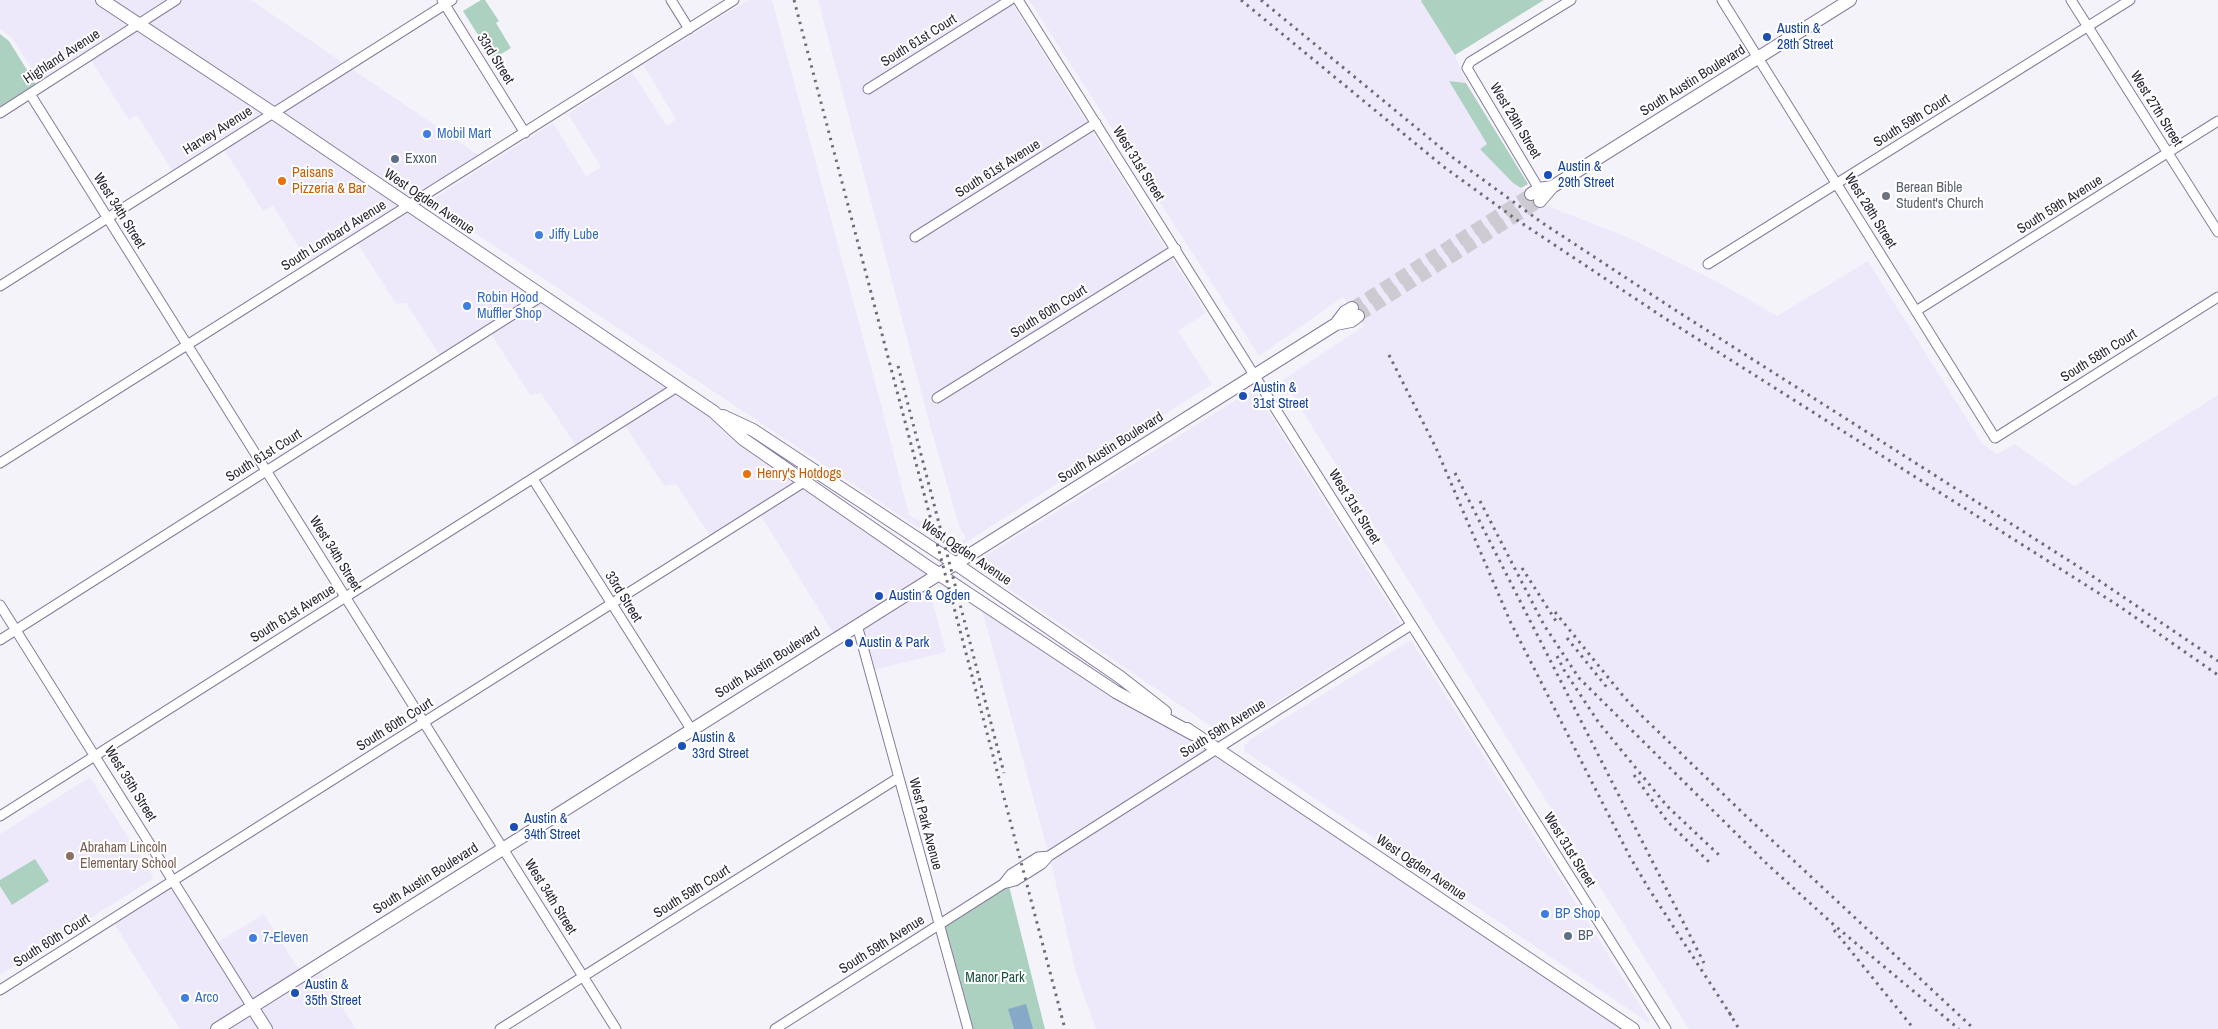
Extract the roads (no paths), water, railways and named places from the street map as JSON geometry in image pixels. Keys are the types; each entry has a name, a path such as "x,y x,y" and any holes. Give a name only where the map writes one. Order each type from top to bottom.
{"main road":[{"name":"West Ogden Avenue","path":"102,0 714,412 743,439 939,574 1116,692 1193,734"},
{"name":"South Austin Boulevard","path":"1541,193 1850,0"},
{"name":"South Austin Boulevard","path":"217,1029 1336,324 1351,321 1355,312"},
{"name":"West Ogden Avenue","path":"714,412 753,430 956,564 1120,677 1216,750 1633,1029"},
{"name":"West 35th Street","path":"252,1007 266,1029"}],"street":[{"name":"Highland Avenue","path":"0,113 176,0"},
{"path":"671,0 689,29"},
{"name":"South Lombard Avenue","path":"0,463 734,0"},
{"name":"South 61st Court","path":"868,89 1010,0"},
{"name":"West 31st Street","path":"1018,0 1256,375 1666,1029"},
{"name":"West 29th Street","path":"1541,193 1466,68 1470,62 1571,0"},
{"name":"West 28th Street","path":"1722,0 1995,438"},
{"name":"West 27th Street","path":"2071,0 2218,232"},
{"name":"South 59th Court","path":"1708,264 2130,0"},
{"name":"Harvey Avenue","path":"0,286 446,2"},
{"name":"33rd Street","path":"446,2 525,133"},
{"name":"West 34th Street","path":"30,94 616,1029"},
{"name":"South 59th Avenue","path":"1916,311 2218,121"},
{"name":"South 61st Avenue","path":"915,237 1096,123"},
{"name":"South 60th Court","path":"937,398 1176,249"},
{"name":"South 61st Court","path":"0,640 542,296"},
{"name":"South 58th Court","path":"1995,438 2218,297"},
{"name":"South 61st Avenue","path":"0,816 677,387"},
{"name":"33rd Street","path":"533,479 691,729"},
{"name":"South 60th Court","path":"0,990 804,482"},
{"name":"West 35th Street","path":"0,605 252,1007"},
{"name":"West Park Avenue","path":"858,625 898,778 968,1029"},
{"name":"South 59th Avenue","path":"775,1029 1003,884 1011,874 1038,857 1048,856 1411,625"},
{"name":"South 59th Court","path":"500,1029 898,778"}],"water":[{"path":"1026,1004 1033,1029 1014,1029 1008,1009"}],"tunnel":[{"path":"1352,308 1531,194"},
{"path":"1358,316 1540,201"}],"railway":[{"path":"794,0 1065,1029"},
{"path":"1241,0 1444,167 1517,220 1666,319 2119,606 2218,675"},
{"path":"1261,0 1452,157 1541,222 1672,308 2079,567 2218,661"},
{"path":"1389,355 1436,448 1510,621 1630,857 1732,1017"},
{"path":"898,366 1004,773"},
{"path":"1455,473 1704,963"},
{"path":"1480,501 1544,625 1579,678 1766,863 1834,925 1959,1029"},
{"path":"1522,568 1556,621"},
{"path":"1555,612 1624,697 1643,717 1974,1029"},
{"path":"1567,638 1609,690"},
{"path":"1557,656 1564,670 1599,723 1667,806 1719,855"},
{"path":"1634,775 1667,821 1710,863"},
{"path":"1834,930 1914,1029"},
{"path":"1729,1012 1739,1029"}],"place":[{"name":"Austin & 28th Street","path":"1767,37"},
{"name":"Mobil Mart","path":"427,134"},
{"name":"Exxon","path":"395,159"},
{"name":"Austin & 29th Street","path":"1548,175"},
{"name":"Paisans Pizzeria & Bar","path":"282,181"},
{"name":"Berean Bible Student's Church","path":"1886,196"},
{"name":"Jiffy Lube","path":"539,235"},
{"name":"Robin Hood Muffler Shop","path":"467,306"},
{"name":"Austin & 31st Street","path":"1243,396"},
{"name":"Henry's Hotdogs","path":"747,474"},
{"name":"Austin & Ogden","path":"879,596"},
{"name":"Austin & Park","path":"849,643"},
{"name":"Austin & 33rd Street","path":"682,746"},
{"name":"Austin & 34th Street","path":"514,827"},
{"name":"Abraham Lincoln Elementary School","path":"70,856"},
{"name":"BP Shop","path":"1545,914"},
{"name":"BP","path":"1568,936"},
{"name":"7-Eleven","path":"253,938"},
{"name":"Austin & 35th Street","path":"295,993"},
{"name":"Arco","path":"185,998"}],"park label":[{"name":"Manor Park","path":"995,978"}]}
